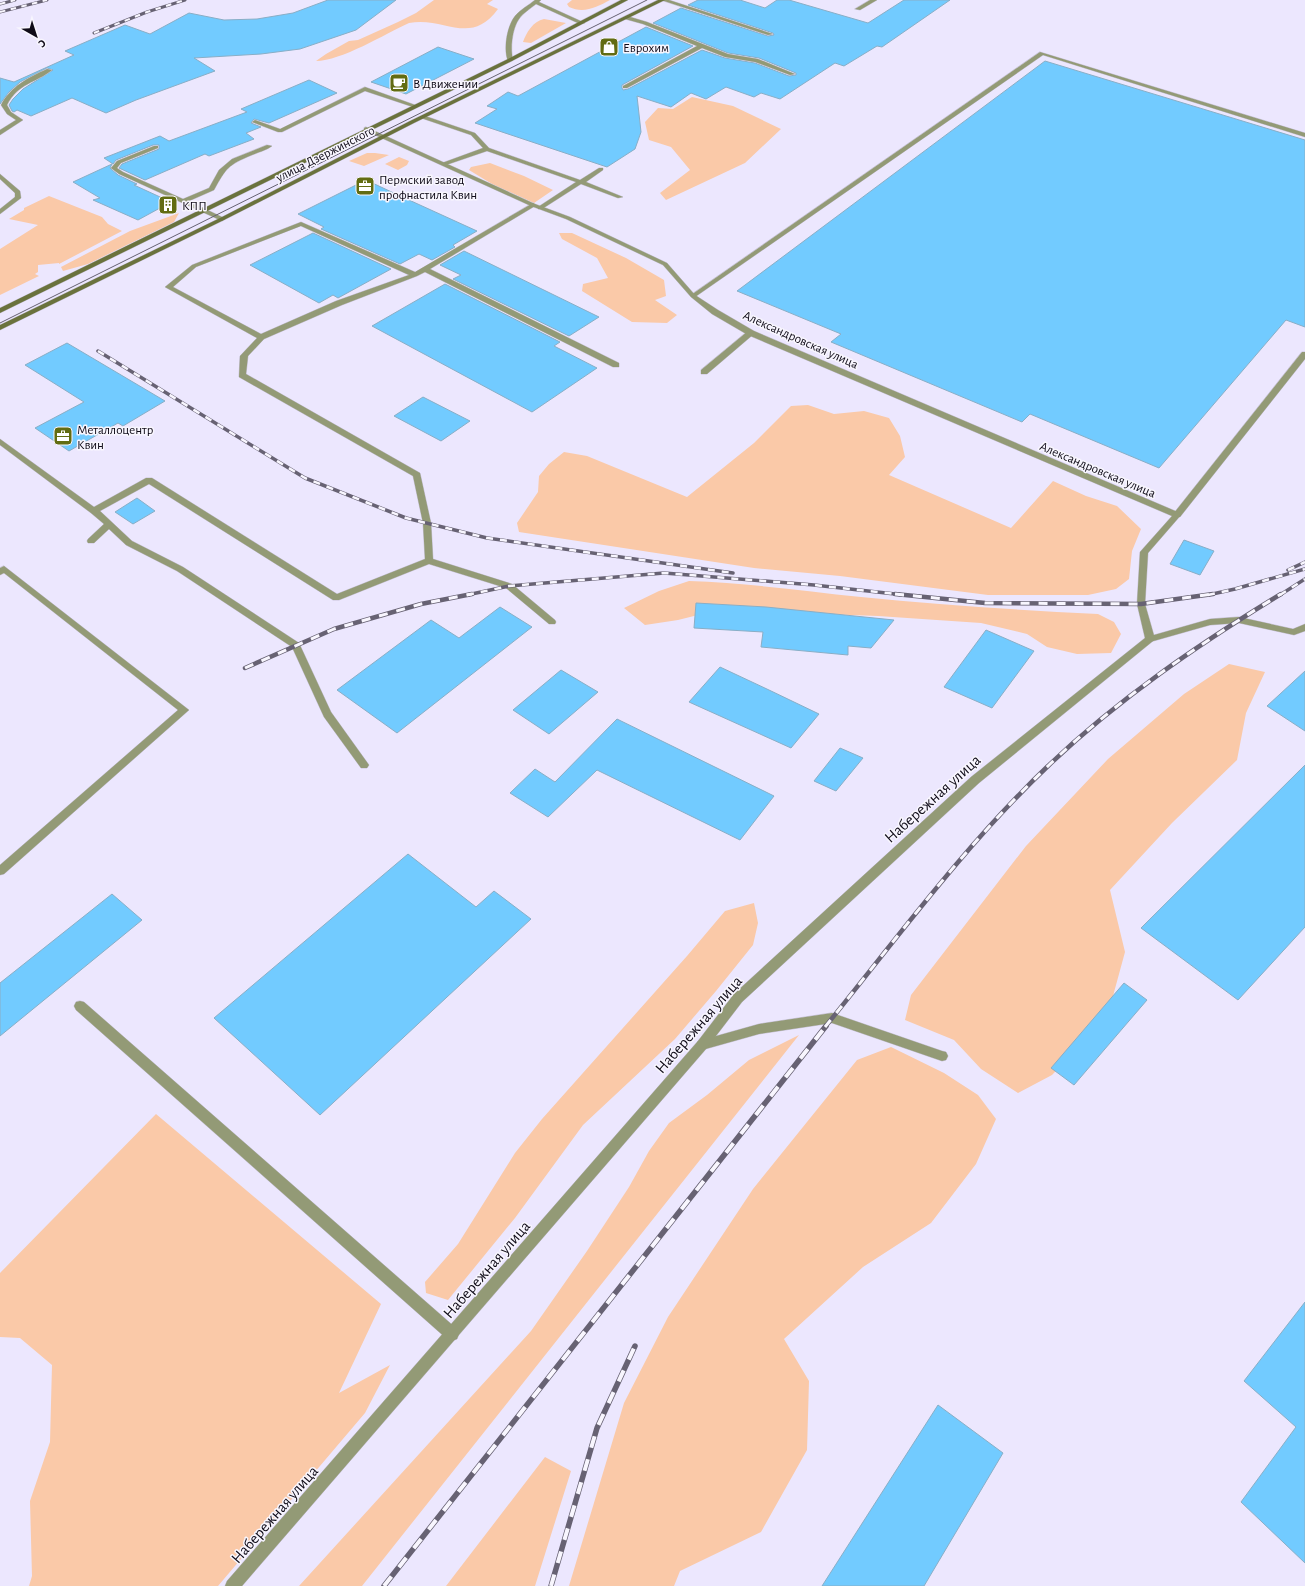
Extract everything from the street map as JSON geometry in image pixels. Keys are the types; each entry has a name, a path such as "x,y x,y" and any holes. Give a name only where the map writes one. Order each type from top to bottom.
{"main road":[{"name":"улица Дзержинского","path":"0,311 366,129 510,60 625,0"},
{"name":"улица Дзержинского","path":"0,328 222,219 384,136 663,0"}],"street":[{"path":"663,0 770,34"},
{"path":"858,9 874,0"},
{"path":"510,60 508,53 512,25 522,12 537,1 582,23"},
{"path":"627,18 645,23 727,56 756,60 792,74"},
{"path":"625,87 701,46"},
{"path":"693,296 1042,53 1305,135"},
{"path":"0,133 20,120 10,113 4,105 7,97 20,85 49,70"},
{"path":"255,122 280,131 365,89 415,106"},
{"path":"423,117 474,134 487,148 620,197"},
{"name":"Александровская улица","path":"366,129 537,206 568,218 665,264 693,296 715,312 751,332 1176,515"},
{"path":"184,201 212,188 218,174 225,166 269,146"},
{"path":"156,147 119,162 114,168 121,173 222,219"},
{"path":"444,164 487,148"},
{"path":"428,561 426,523 417,475 242,375 244,356 261,337 339,303 415,275 581,182 601,169"},
{"path":"0,176 18,192 18,198 0,212"},
{"path":"261,337 168,287 194,266 301,224 415,275"},
{"path":"425,269 616,365"},
{"path":"704,372 751,332"},
{"path":"1305,354 1176,515 1144,552 1141,604 1150,639 1210,622 1239,620 1294,632 1305,627"},
{"path":"0,441 94,511 129,543 180,569 296,645 327,714 364,765"},
{"path":"94,511 148,480 336,598 428,561 509,586 552,622"},
{"path":"91,541 109,524"},
{"path":"0,871 184,710 1,569"},
{"name":"Набережная улица","path":"232,1586 452,1334 635,1120 702,1045 738,998 975,780 1150,639"},
{"path":"80,1006 452,1334"},
{"path":"702,1045 759,1029 832,1018 942,1056"}],"shaded area":[{"path":"434,0 493,0 487,4 498,9 488,20 477,26 467,28 456,28 434,23 409,23 338,57 316,61 349,41 358,40 416,13"},
{"path":"572,0 610,0 590,9 580,10 569,7 567,4"},
{"path":"544,19 566,23 531,43 523,42 528,31 533,25"},
{"path":"692,97 733,106 781,129 745,163 666,200 660,193 690,170 671,147 649,140 645,122 658,108 673,109"},
{"path":"367,153 389,155 364,166 349,161"},
{"path":"399,157 409,161 407,165 398,170 385,164"},
{"path":"490,163 524,176 553,190 534,203 492,184 469,170 471,167"},
{"path":"49,196 102,217 108,224 122,231 59,264 38,265 38,272 35,274 39,276 0,295 0,249 38,225 9,219 24,210 24,208"},
{"path":"179,213 174,222 88,264 63,271 61,267 130,231"},
{"path":"559,233 572,233 626,258 664,280 666,296 655,300 677,315 667,323 632,322 582,291 583,284 608,278 597,258 562,239"},
{"path":"808,405 834,414 864,411 889,418 900,436 905,457 889,475 1011,528 1053,481 1086,496 1117,506 1141,529 1132,551 1129,579 1116,589 1088,595 988,595 840,576 754,568 519,532 517,523 538,492 539,476 549,464 564,452 587,456 687,497 754,443 791,406"},
{"path":"689,581 754,585 920,602 1098,614 1114,622 1121,634 1111,653 1077,654 1047,647 1027,634 981,623 878,616 718,610 678,620 645,625 624,608 659,591"},
{"path":"1229,664 1265,672 1246,713 1237,760 1172,823 1110,890 1125,952 1107,1018 1052,1075 1018,1093 981,1069 954,1040 905,1020 911,995 1026,846 1108,759 1184,694"},
{"path":"754,903 758,923 753,945 716,991 675,1039 583,1125 515,1218 448,1300 426,1293 425,1282 458,1244 515,1153 542,1119 725,911"},
{"path":"799,1035 362,1586 299,1586 531,1331 587,1251 629,1187 649,1151 669,1123 707,1095 749,1060"},
{"path":"891,1047 944,1073 978,1095 996,1119 976,1164 931,1223 863,1267 784,1339 809,1381 807,1450 761,1532 680,1571 674,1586 569,1586 624,1403 668,1317 753,1189 857,1060"},
{"path":"156,1114 381,1304 339,1393 390,1365 365,1413 218,1586 29,1586 32,1576 30,1501 50,1442 52,1365 20,1338 0,1337 0,1273"},
{"path":"545,1457 571,1471 535,1586 446,1586"}],"building":[{"path":"328,0 396,0 356,30 300,49 261,54 194,58 215,71 136,100 106,113 72,98 31,116 17,110 14,112 12,111 9,105 13,99 23,89 53,70 47,68 20,82 9,92 0,104 0,78 14,82 74,55 65,51 125,25 150,34 189,13 224,20 257,19 293,13"},
{"path":"698,0 740,0 765,8 777,0 789,0 868,23 904,0 950,0 882,47 877,46 844,66 835,63 780,99 761,93 754,97 726,87 706,99 691,93 671,107 637,96 641,132 635,149 607,167 475,123 497,109 487,106 508,92 518,96 646,27 693,46 622,85 623,90 628,89 702,50 725,58 755,63 789,76 796,75 796,73 759,58 728,53 653,23 681,8 768,36 774,35 773,33 688,5"},
{"path":"438,47 474,59 406,94 371,82"},
{"path":"1045,61 1305,140 1305,327 1286,320 1159,468 1030,414 1022,422 831,342 841,334 737,291"},
{"path":"309,80 337,93 269,123 254,119 251,123 261,127 246,133 254,139 209,156 205,154 145,180 119,168 122,164 159,149 159,145 153,145 116,160 113,164 104,158 160,136 169,141 247,112 241,109"},
{"path":"112,164 110,168 118,175 137,184 134,185 171,202 138,220 93,200 100,198 73,182"},
{"path":"366,180 477,231 453,245 455,247 432,260 419,254 400,264 321,229 324,227 298,214"},
{"path":"313,233 391,269 338,298 333,295 319,303 250,265"},
{"path":"464,251 599,317 569,336 453,279 461,275 440,265"},
{"path":"445,284 560,342 554,346 597,368 532,412 372,326"},
{"path":"67,343 165,401 123,426 118,423 69,451 35,428 84,402 25,365"},
{"path":"423,397 470,421 441,441 394,416"},
{"path":"137,498 155,511 133,524 115,512"},
{"path":"1184,540 1214,551 1200,575 1170,564"},
{"path":"696,603 766,607 894,620 871,648 848,646 848,655 761,647 763,632 694,628"},
{"path":"500,607 532,627 397,733 337,690 431,620 459,638"},
{"path":"986,630 1034,651 992,708 944,687"},
{"path":"720,667 819,714 791,748 689,702"},
{"path":"561,670 598,692 549,734 513,710"},
{"path":"1305,671 1305,731 1267,706"},
{"path":"617,719 774,796 740,840 597,770 548,817 510,793 535,769 555,782"},
{"path":"840,748 863,758 836,791 814,781"},
{"path":"1305,765 1305,927 1238,1000 1141,928"},
{"path":"408,854 476,907 494,891 531,919 320,1115 214,1018"},
{"path":"112,894 142,920 0,1036 0,983"},
{"path":"1124,983 1147,1000 1074,1085 1051,1068"},
{"path":"1305,1302 1305,1563 1241,1502 1296,1427 1244,1381"},
{"path":"938,1405 1003,1453 924,1586 822,1586"}],"tram line":[{"path":"0,323 647,0"}],"railway":[{"path":"0,4 15,0"},
{"path":"0,12 47,0"},
{"path":"94,33 147,12 185,0"},
{"path":"98,351 305,478 406,518 487,538 733,573"},
{"path":"1288,570 1305,562"},
{"path":"1212,594 1305,569"},
{"path":"468,595 509,586 664,573 814,585 895,594"},
{"path":"1280,595 1305,579"},
{"path":"895,594 985,603 1141,604 1212,594"},
{"path":"895,594 904,595"},
{"path":"825,1027 960,859 1048,766 1075,741 1131,695 1190,653 1281,594"},
{"path":"245,668 334,629 421,604 468,595"},
{"path":"384,1586 826,1026"},
{"path":"551,1586 597,1428 635,1346"}],"place":[{"name":"Еврохим","path":"609,47"},
{"name":"В Движении","path":"399,83"},
{"name":"Пермский завод профнастила Квин","path":"365,186"},
{"name":"КПП","path":"168,205"},
{"name":"Металлоцентр Квин","path":"63,436"}]}
